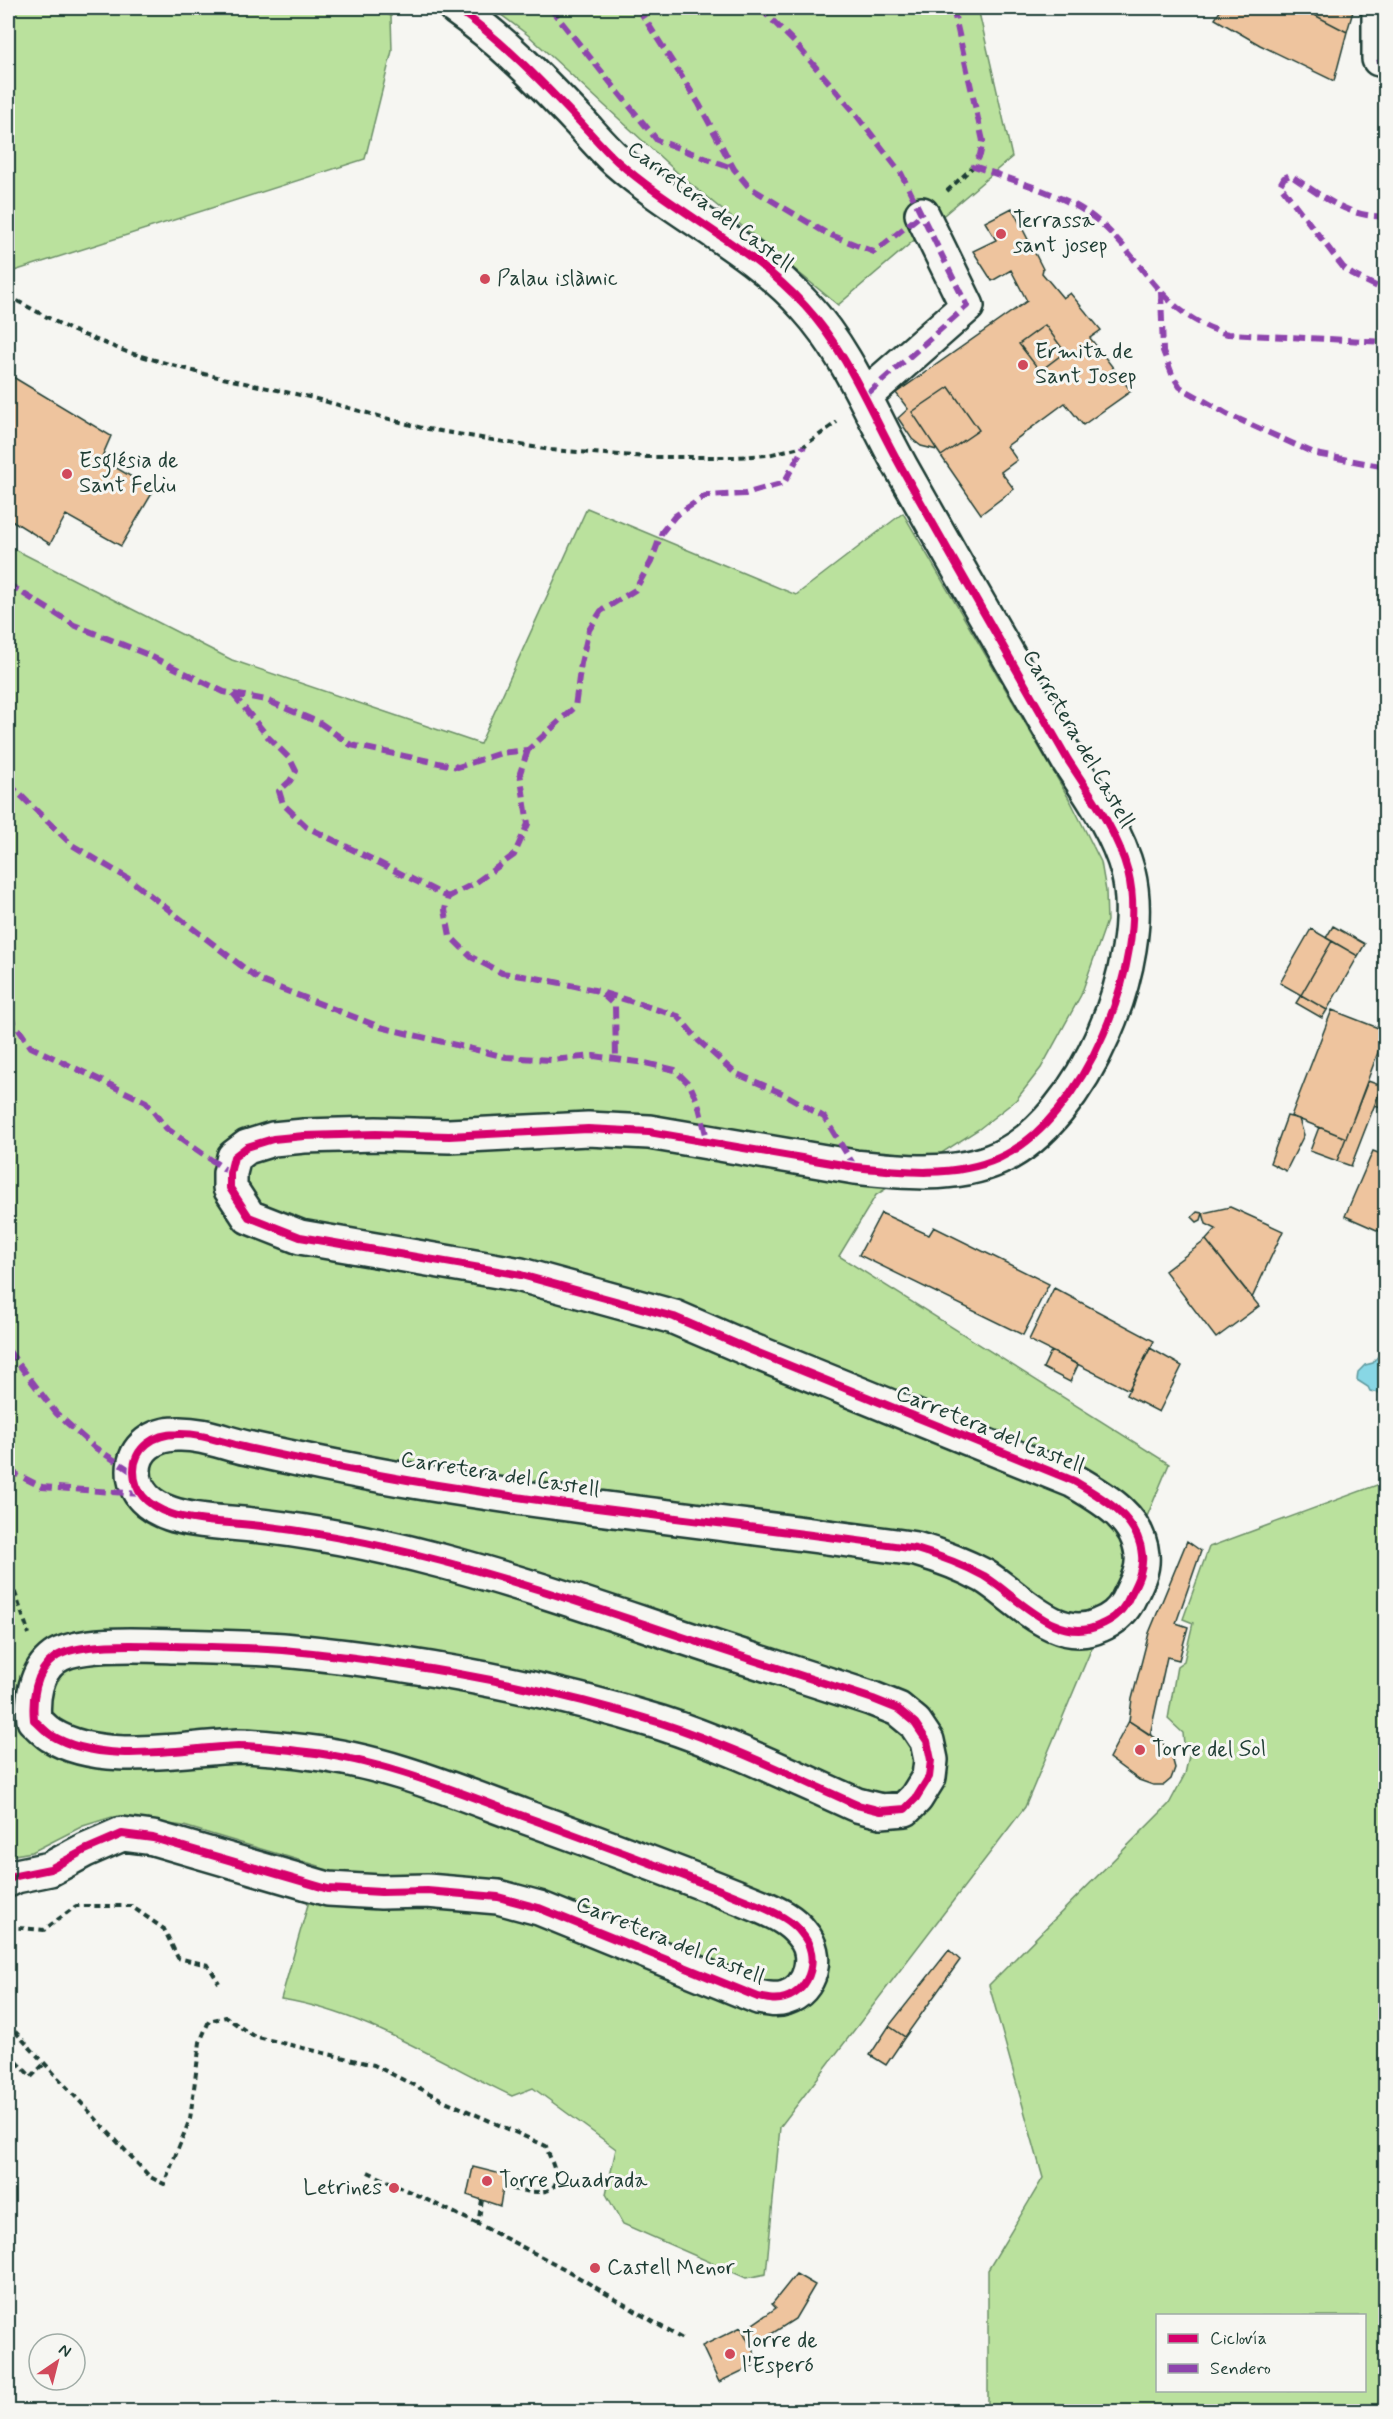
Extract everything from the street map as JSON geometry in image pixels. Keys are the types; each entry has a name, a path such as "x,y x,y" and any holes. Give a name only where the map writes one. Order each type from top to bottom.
{"street":[{"name":"Carretera del Castell","path":"8,1880 16,1876 50,1869 122,1834 153,1838 328,1889 381,1892 427,1891 498,1897 539,1908 758,1997 772,2000 787,1998 804,1985 811,1973 810,1947 804,1935 790,1922 770,1910 689,1877 408,1775 309,1752 239,1746 151,1753 117,1752 67,1743 50,1734 34,1720 33,1703 42,1672 53,1658 71,1650 141,1645 281,1650 416,1665 546,1693 659,1723 710,1740 857,1805 881,1811 905,1809 916,1798 929,1777 931,1760 927,1741 915,1723 898,1710 873,1700 477,1570 414,1553 292,1530 196,1521 173,1516 155,1507 142,1494 134,1473 137,1457 148,1442 162,1435 182,1433 410,1480 560,1503 916,1549 952,1560 986,1577 1054,1625 1076,1631 1094,1628 1112,1620 1123,1609 1143,1565 1141,1545 1130,1525 1115,1507 1074,1481 674,1317 521,1275 300,1237 249,1217 230,1188 230,1173 234,1157 247,1147 273,1139 376,1134 449,1136 588,1129 649,1132 817,1162 879,1170 959,1170 998,1159 1030,1140 1048,1123 1069,1095 1093,1056 1108,1024 1131,943 1132,901 1128,873 1119,846 1099,807 1068,760 905,474 866,395 837,346 806,307 765,266 642,183 615,159 534,76 456,8"},
{"path":"1379,8 1379,59"},
{"path":"866,395 967,306 922,214"}],"path":[{"path":"8,296 71,330 127,352 204,374 309,397 422,428 551,450 658,457 737,457 786,452 804,446 827,431 866,395"},
{"path":"8,1572 42,1672"},
{"path":"8,1927 44,1930 76,1906 131,1906 164,1929 178,1958 208,1965 219,1983"},
{"path":"8,2024 150,2177 164,2184 190,2119 200,2042 208,2021 226,2017 253,2036 375,2065 443,2100 546,2146 556,2179 554,2186 548,2190 533,2192 503,2187"},
{"path":"10,2054 31,2077 45,2064"},
{"path":"368,2172 564,2268 684,2340"},
{"path":"478,2224 482,2200"}],"green space":[{"path":"8,8 375,8 391,16 392,51 365,159 8,273"},
{"path":"492,8 978,8 1012,157 838,305 681,176 528,35"},
{"path":"587,508 796,595 903,513 1071,802 1101,862 1106,891 1107,921 1081,995 1041,1068 1016,1100 979,1129 876,1195 839,1256 1169,1464 1025,1807 780,2127 766,2274 746,2278 623,2224 606,2194 616,2149 533,2088 512,2096 371,2026 312,2005 281,1999 319,1866 184,1826 112,1817 83,1826 32,1852 8,1856 8,546 232,660 480,744"},
{"path":"1385,1482 1385,2411 988,2411 988,2270 1043,2178 989,1985 1169,1804 1185,1774 1190,1751 1184,1744 1183,1733 1168,1719 1177,1666 1184,1661 1193,1623 1183,1619 1209,1547"}],"water":[{"path":"1385,1350 1385,1383 1379,1393 1370,1391 1357,1380 1358,1372 1365,1365 1373,1363"}],"building":[{"path":"1222,8 1301,8 1347,32 1334,81 1260,45 1215,19"},
{"path":"1301,8 1354,8 1347,32"},
{"name":"Ermita de Sant Josep","path":"1012,208 1043,269 1042,273 1063,298 1070,293 1101,330 1090,338 1131,391 1083,425 1065,403 1007,446 1017,460 1001,472 1014,489 981,514 937,450 921,446 912,439 898,418 908,409 896,393 1027,301 1011,270 992,281 973,251 996,240 985,222"},
{"path":"1045,325 1065,352 1040,371 1019,344"},
{"name":"Església de Sant Feliu","path":"8,374 111,436 101,459 154,490 121,546 66,515 50,544 8,518"},
{"path":"949,387 979,430 941,456 912,412"},
{"path":"1333,926 1365,944 1358,956 1326,938"},
{"path":"1311,929 1332,941 1301,995 1280,983"},
{"path":"1332,941 1358,956 1327,1010 1301,995"},
{"path":"1301,995 1327,1010 1322,1018 1296,1003"},
{"path":"1332,1010 1386,1031 1346,1138 1291,1116"},
{"path":"1368,1081 1382,1086 1351,1166 1337,1161"},
{"path":"1382,1086 1386,1088 1386,1109 1375,1105"},
{"path":"1287,1116 1299,1119 1304,1135 1286,1171 1270,1163"},
{"path":"1319,1127 1346,1138 1337,1161 1310,1151"},
{"path":"1373,1151 1386,1156 1386,1234 1345,1216"},
{"path":"1230,1207 1283,1231 1252,1298 1206,1240 1216,1229 1206,1224 1203,1213"},
{"path":"1197,1212 1203,1213 1201,1220 1197,1222 1192,1217"},
{"path":"881,1213 929,1235 934,1227 1049,1284 1023,1335 859,1255"},
{"path":"1206,1240 1259,1306 1216,1338 1165,1271"},
{"path":"1054,1288 1154,1341 1129,1390 1029,1340"},
{"path":"1150,1348 1182,1366 1159,1412 1126,1395"},
{"path":"1051,1351 1078,1365 1070,1382 1043,1368"},
{"path":"1187,1541 1201,1551 1176,1623 1188,1627 1179,1660 1167,1657 1150,1735 1129,1721 1132,1699 1149,1633"},
{"name":"Torre del Sol","path":"1129,1721 1162,1742 1172,1757 1175,1768 1171,1779 1164,1785 1153,1785 1139,1780 1109,1758"},
{"path":"949,1950 960,1960 905,2037 889,2026"},
{"path":"889,2026 905,2037 886,2065 870,2055"},
{"name":"Torre Quadrada","path":"473,2167 505,2175 500,2206 467,2195"},
{"path":"796,2274 815,2285 795,2319 751,2347 743,2331 776,2308 772,2304"},
{"name":"Torre de l'Esperó","path":"741,2327 759,2363 719,2382 702,2346"}],"marked path":[{"path":"550,8 657,140 734,169"},
{"path":"638,8 699,104 734,169 749,187 826,233 874,252 922,214"},
{"path":"760,8 794,42 851,108 901,173 967,306 866,395"},
{"path":"953,8 983,141 980,155 974,166 1064,199 1089,214 1124,247 1167,298 1184,313 1204,325 1228,334 1386,342"},
{"path":"1379,59 1386,75"},
{"path":"1386,216 1359,214 1335,204 1290,175 1284,178 1280,185 1343,267 1353,275 1386,291"},
{"path":"1161,292 1163,351 1180,387 1227,414 1316,454 1386,467"},
{"path":"8,584 74,625 146,654 224,692 266,700 320,723 351,745 458,767 501,753 528,750 575,707 581,663 589,630 601,611 635,590 651,562 662,532 675,516 705,496 745,494 784,483 804,446"},
{"path":"233,694 268,737 290,759 296,771 290,781 279,791 283,804 307,827 448,897"},
{"path":"528,750 520,773 528,824 514,855 475,883 448,897 445,910 450,936 471,957 502,973 599,991 615,1006 616,1059"},
{"path":"8,783 72,845 129,879 261,981 380,1027 506,1057 551,1060 594,1056 675,1070 690,1085 698,1103 708,1142"},
{"path":"604,993 678,1016 699,1041 735,1073 784,1094 824,1117 855,1167"},
{"path":"8,1014 31,1047 146,1102 166,1128 230,1173"},
{"path":"8,1350 56,1413 94,1447 134,1473"},
{"path":"8,1470 42,1487 142,1494"}],"cycle path":[{"path":"8,1880 16,1876 50,1869 122,1834 153,1838 328,1889 381,1892 427,1891 498,1897 539,1908 762,1998 785,1998 794,1994 807,1980 812,1961 808,1942 793,1925 772,1911 443,1786 362,1762 298,1751 238,1746 167,1752 117,1753 93,1750 51,1735 34,1720 36,1686 39,1678 54,1658 64,1653 94,1646 147,1645 283,1650 426,1668 521,1686 661,1723 760,1761 857,1805 881,1811 905,1809 916,1798 929,1777 931,1760 927,1741 915,1723 898,1709 873,1699 543,1591 440,1561 336,1537 170,1514 144,1498 137,1486 134,1471 142,1449 161,1436 195,1435 330,1466 476,1491 916,1549 984,1576 1038,1616 1068,1629 1084,1630 1100,1625 1115,1616 1127,1602 1141,1567 1142,1555 1139,1542 1127,1520 1118,1510 1074,1481 674,1317 521,1275 300,1237 249,1217 230,1188 230,1173 234,1157 247,1147 273,1139 376,1134 449,1136 588,1129 649,1132 855,1167 928,1172 964,1169 999,1158 1030,1138 1058,1110 1083,1074 1104,1034 1119,991 1129,948 1132,908 1128,872 1117,842 942,540 847,364 820,324 805,306 761,265 664,198 617,161 521,62 489,33 456,8"}],"place":[{"name":"Terrassa sant josep","path":"1001,234"},
{"name":"Palau islàmic","path":"485,279"},
{"name":"Ermita de Sant Josep","path":"1023,365"},
{"name":"Església de Sant Feliu","path":"67,474"},
{"name":"Torre del Sol","path":"1140,1750"},
{"name":"Torre Quadrada","path":"487,2181"},
{"name":"Letrines","path":"394,2188"},
{"name":"Castell Menor","path":"595,2268"},
{"name":"Torre de l'Esperó","path":"730,2354"}]}
